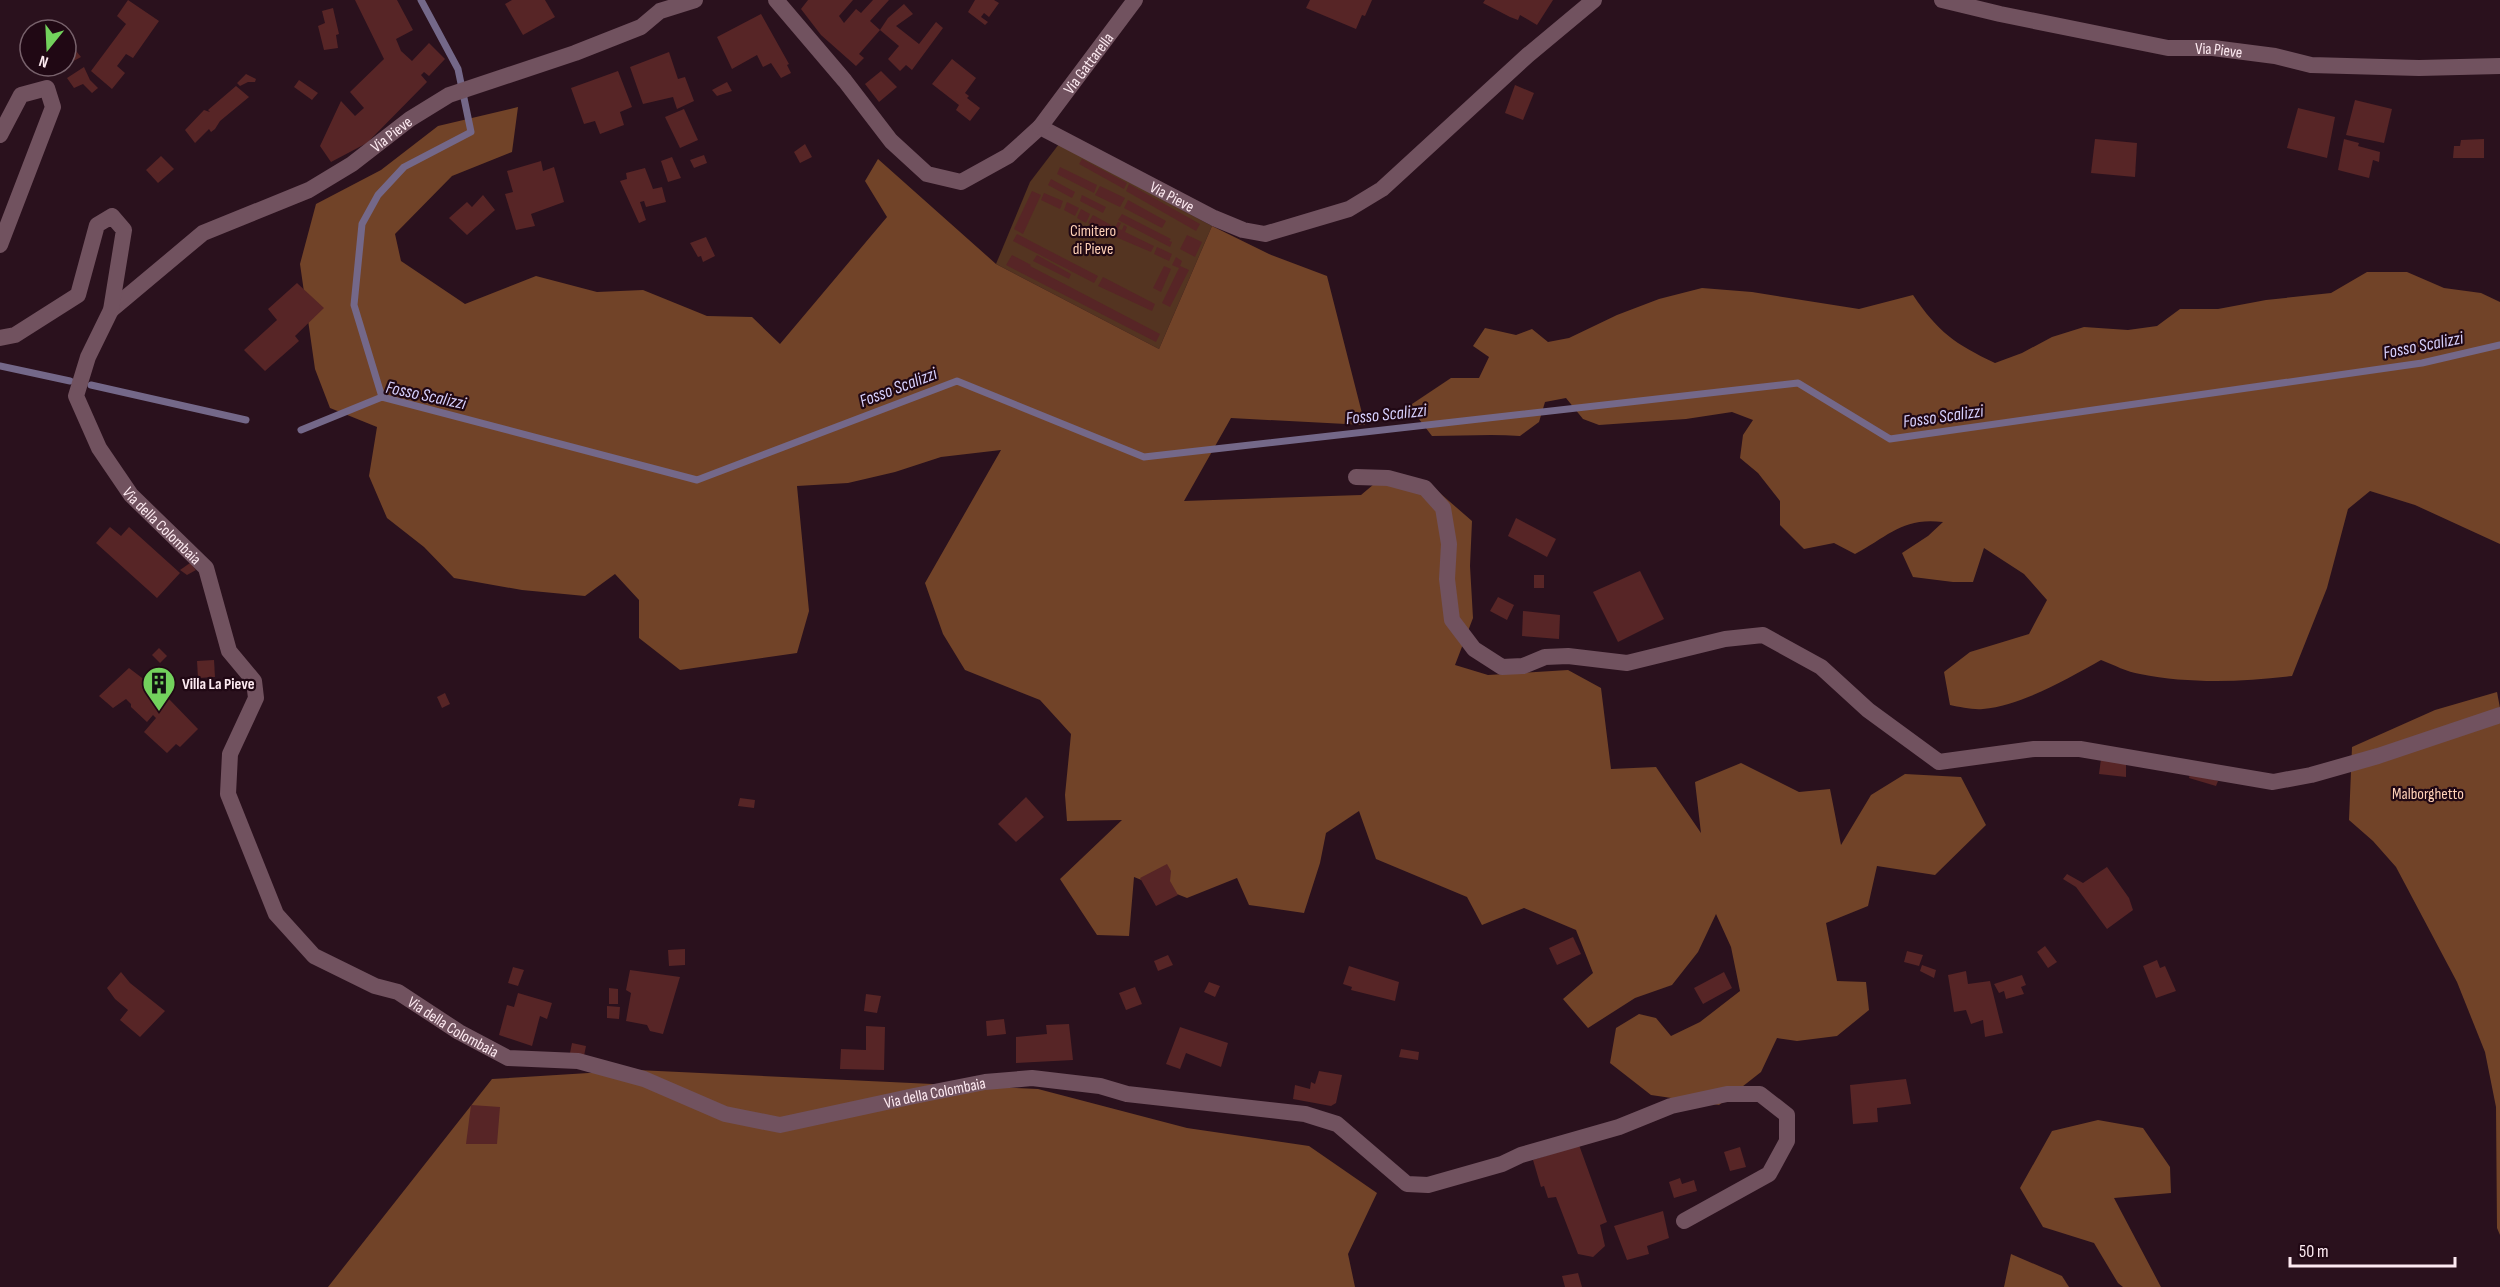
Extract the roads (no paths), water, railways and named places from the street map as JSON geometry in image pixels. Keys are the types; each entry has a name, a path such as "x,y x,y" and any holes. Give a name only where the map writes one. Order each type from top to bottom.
{"street":[{"name":"Via Pieve","path":"111,310 202,233 309,190 352,164 410,119 449,95 575,53 641,27 657,5 695,0"},
{"path":"776,0 845,81 891,141 927,174 961,182 1008,156 1040,127"},
{"name":"Via Gattarella","path":"1040,127 1135,0"},
{"name":"Via Pieve","path":"1040,127 1214,218 1243,230 1265,234 1349,209 1382,189 1528,55 1594,0"},
{"name":"Via Pieve","path":"1942,0 2169,48 2213,48 2275,56 2311,65 2419,68 2500,66"},
{"path":"0,135 21,95 47,88 52,107 0,244"},
{"path":"0,338 15,335 78,295 97,225 112,216 124,230 111,310"},
{"name":"Via della Colombaia","path":"111,310 88,357 76,396 99,448 131,495 206,568 229,651 254,681 256,698 230,754 228,794 276,914 314,956 375,986 398,992 459,1032 508,1058 578,1061 644,1079 725,1114 780,1125 986,1082 1032,1078 1100,1086 1127,1094 1305,1114 1337,1124 1380,1159 1407,1185 1428,1185 1491,1167 1521,1155 1619,1127 1671,1106 1727,1094 1760,1094 1787,1115 1787,1141 1769,1174 1684,1221"},
{"path":"1356,477 1388,478 1425,488 1443,508 1449,544 1447,579 1452,620 1474,649 1502,667 1523,666 1545,657 1568,656 1627,663 1725,639 1763,635 1821,667 1868,710 1939,762 2034,749 2080,749 2273,782 2311,775 2378,756 2500,715"}],"waterway":[{"path":"382,397 354,305 362,224 378,195 404,167 471,132 458,69 421,0"},
{"name":"Fosso Scalizzi","path":"301,430 382,397 697,480 957,381 1144,457 1798,383 1890,439 2422,363 2500,345"},
{"name":"Fosso Scalizzi","path":"0,366 70,381"},
{"name":"Fosso Scalizzi","path":"91,385 246,420"}],"place":[{"name":"Villa La Pieve","path":"159,712"}],"park label":[{"name":"Cimitero di Pieve","path":"1093,239"},
{"name":"Malborghetto","path":"2428,793"}]}
